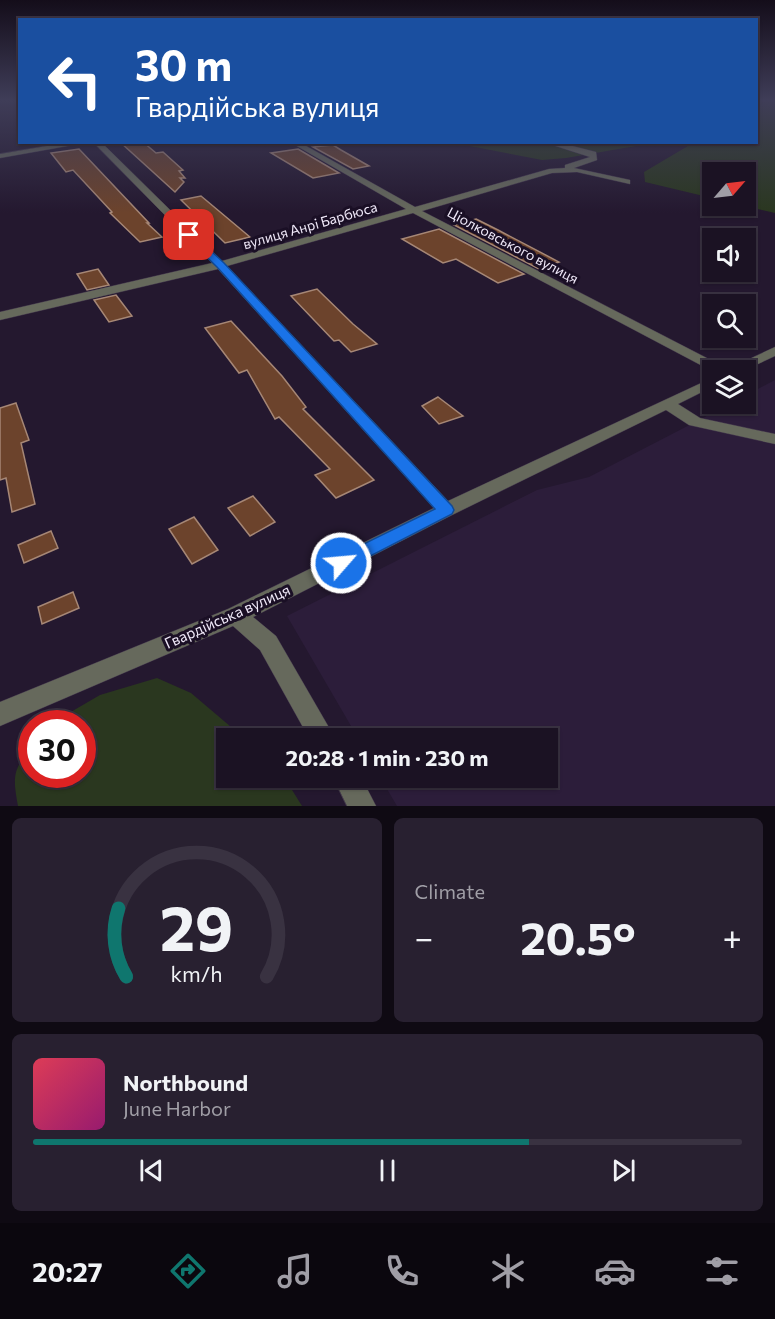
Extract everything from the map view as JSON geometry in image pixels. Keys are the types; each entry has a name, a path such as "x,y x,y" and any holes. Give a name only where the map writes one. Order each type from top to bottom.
{"street":[{"path":"0,156 75,144"},
{"path":"98,144 220,265 446,510"},
{"name":"Ціолковського вулиця","path":"297,144 414,210 703,360"},
{"path":"554,144 593,154 594,158 559,170"},
{"name":"вулиця Анрі Барбюса","path":"0,316 220,265 552,171 577,170 627,182"},
{"path":"756,360 775,351"},
{"name":"Гвардійська вулиця","path":"0,714 236,615 446,510 702,387"},
{"path":"668,404 695,422 775,439"},
{"path":"236,615 268,643 317,728"},
{"path":"352,788 362,806"}],"shaded area":[{"path":"775,380 775,806 397,806 386,788 558,788 558,728 352,728 287,616 537,490 589,477 711,414 756,414 756,390"}],"green space":[{"path":"758,138 775,138 775,213 756,209 756,162 702,162 702,196 645,182 644,172 691,144 758,144"},
{"path":"459,144 648,144 566,158 542,160"},
{"path":"157,678 191,693 232,728 216,728 216,788 291,788 302,806 18,806 15,781 18,767 18,788 96,788 96,710 74,710 100,695"}],"building":[{"path":"122,144 145,144 156,153 163,152 183,170 179,171 185,178 180,178 184,182 175,192"},
{"path":"333,145 369,166 353,169 313,147"},
{"path":"79,149 162,237 140,242 110,213 112,212 73,170 66,172 51,153"},
{"path":"298,149 339,173 313,178 271,153"},
{"path":"201,196 250,237 225,243 181,200"},
{"path":"476,219 559,262 539,269 454,225"},
{"path":"439,229 524,274 498,283 456,259 443,263 402,239"},
{"path":"98,269 109,285 87,290 77,274"},
{"path":"317,289 377,344 351,352 339,340 334,341 291,296"},
{"path":"116,295 132,316 109,322 94,300"},
{"path":"231,321 282,376 306,407 303,409 374,480 336,498 315,475 330,469 279,417 275,419 247,370 239,373 205,328"},
{"path":"438,397 463,416 439,424 422,406"},
{"path":"16,403 29,440 21,443 35,504 12,512 6,478 0,480 0,408"},
{"path":"253,496 275,522 250,536 228,508"},
{"path":"194,517 218,550 192,564 169,529"},
{"path":"51,531 58,548 24,563 18,545"},
{"path":"73,592 79,608 42,624 38,607"}],"route":[{"path":"189,235 220,265 446,510 341,563"}]}
